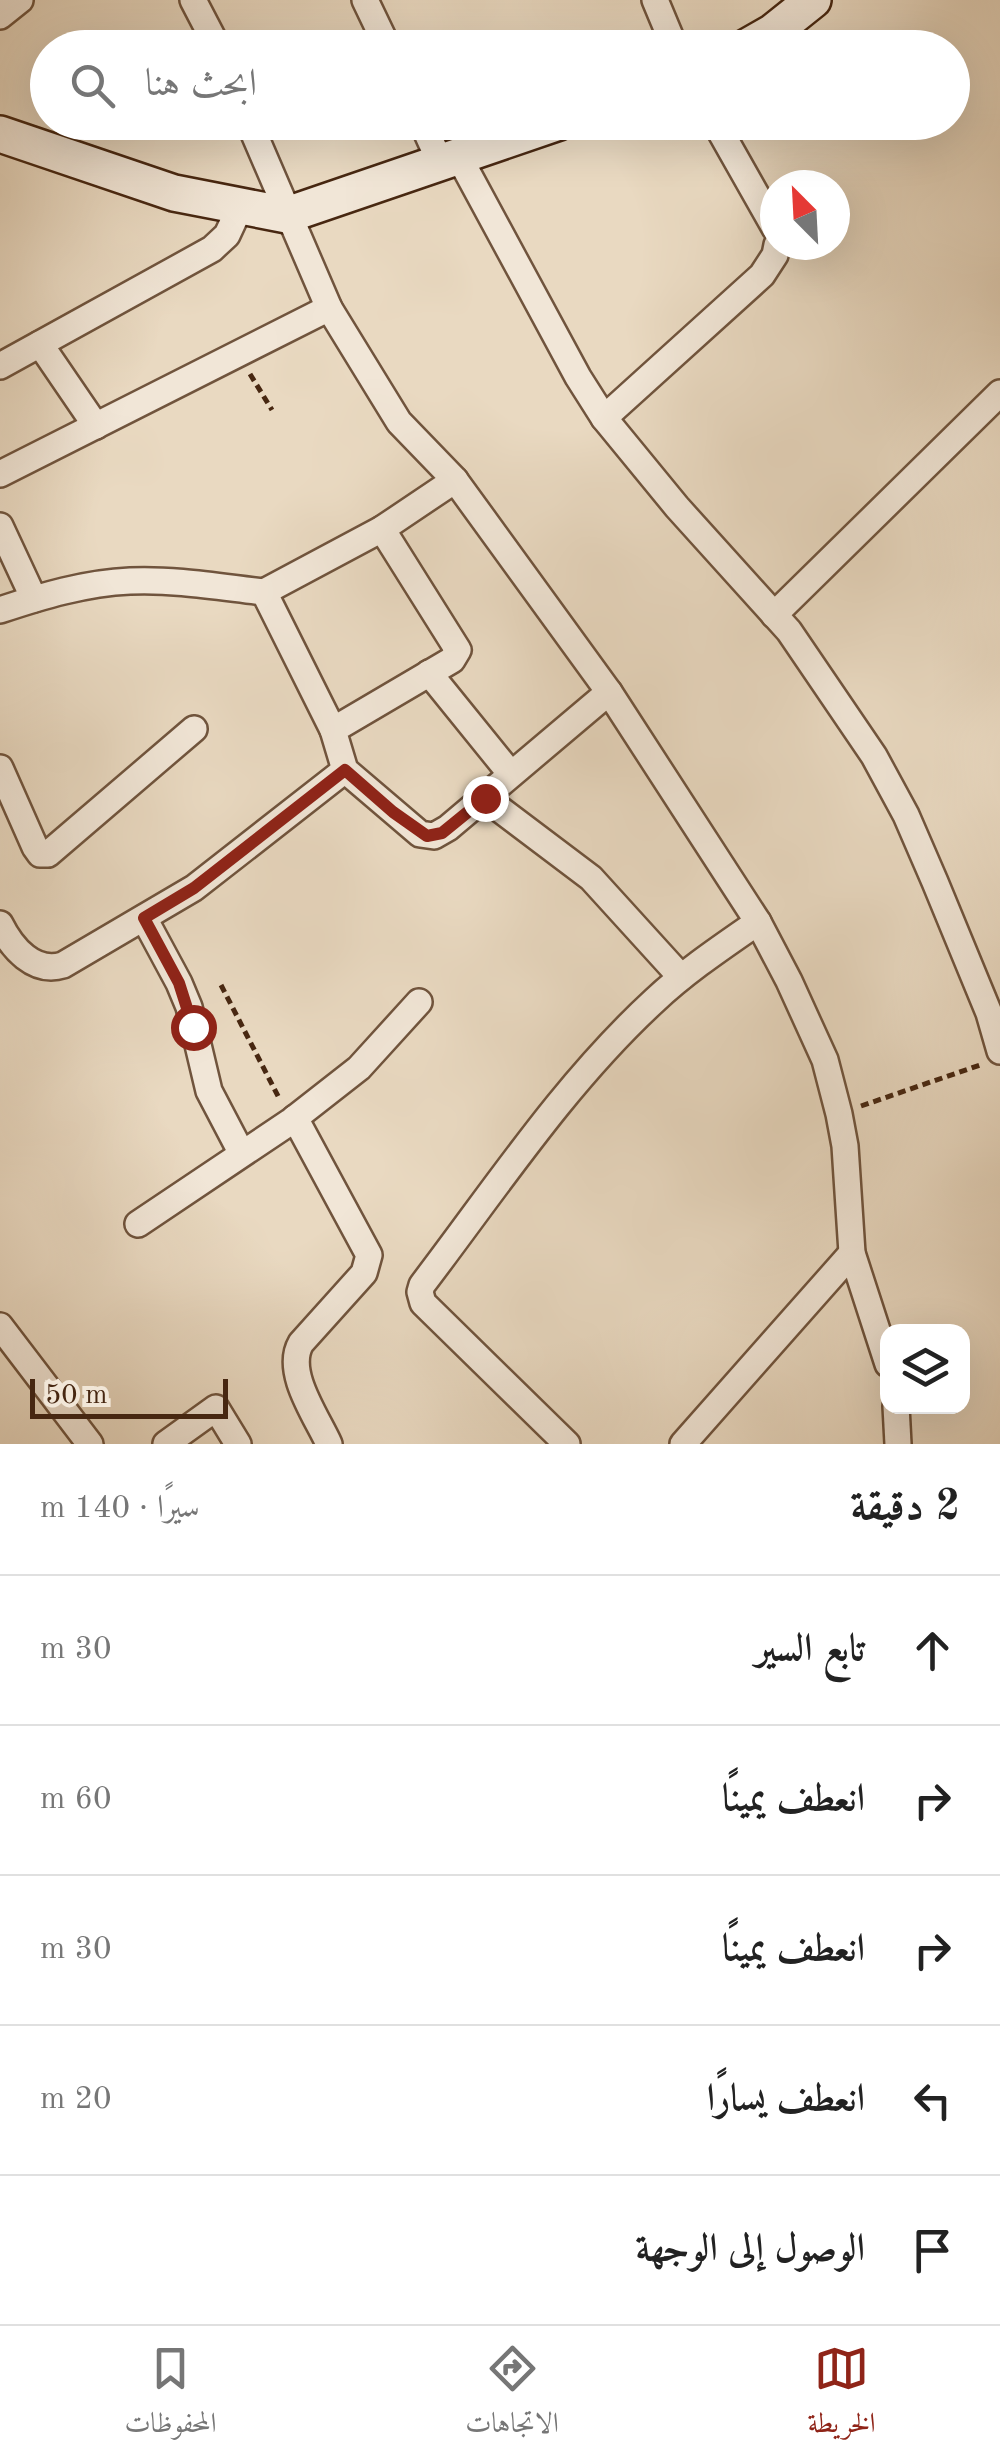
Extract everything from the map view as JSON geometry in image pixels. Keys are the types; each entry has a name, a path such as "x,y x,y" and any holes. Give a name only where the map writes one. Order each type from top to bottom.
{"main road":[{"path":"775,30 813,0"},
{"path":"0,134 174,193 240,207 298,211 509,140"}],"street":[{"path":"0,16 20,0"},
{"path":"193,0 209,30"},
{"path":"365,0 379,30"},
{"path":"655,0 668,30"},
{"path":"259,140 298,211 329,308 399,422 455,480 610,692 758,922 824,1060 846,1146 852,1253 880,1339"},
{"path":"435,140 604,418 774,615 874,756 906,815 990,1013 1000,1051"},
{"path":"724,140 760,202"},
{"path":"0,366 212,250 227,235 240,207"},
{"path":"604,418 762,275 772,260"},
{"path":"0,474 329,308"},
{"path":"40,344 96,426"},
{"path":"774,615 1000,393"},
{"path":"0,610 82,586 130,581 168,581 264,592 382,528 455,480"},
{"path":"0,526 34,599"},
{"path":"334,730 456,656 457,645 382,528"},
{"path":"264,592 334,730 345,770 427,836 442,833 610,692"},
{"path":"429,673 510,774"},
{"path":"0,768 35,847 40,854 48,854 194,729"},
{"path":"0,924 7,938 27,958 49,969 62,965 194,888 345,770"},
{"path":"485,798 590,878 680,977"},
{"path":"144,918 189,1006 209,1090 242,1152"},
{"path":"567,1444 423,1303 420,1292 552,1112 644,1010 680,977 758,922"},
{"path":"138,1224 292,1120 359,1068 419,1002"},
{"path":"292,1120 368,1255 364,1273 301,1343 296,1356 298,1376 329,1444"},
{"path":"683,1444 852,1253"},
{"path":"3,1335 90,1444"},
{"path":"166,1444 216,1408 238,1444"},
{"path":"896,1414 898,1444"}],"path":[{"path":"238,354 272,410"},
{"path":"221,985 292,1120"},
{"path":"839,1114 959,1073"}],"route":[{"path":"193,1027 179,983 144,918 194,888 345,770 427,836 442,833 485,798"}]}
